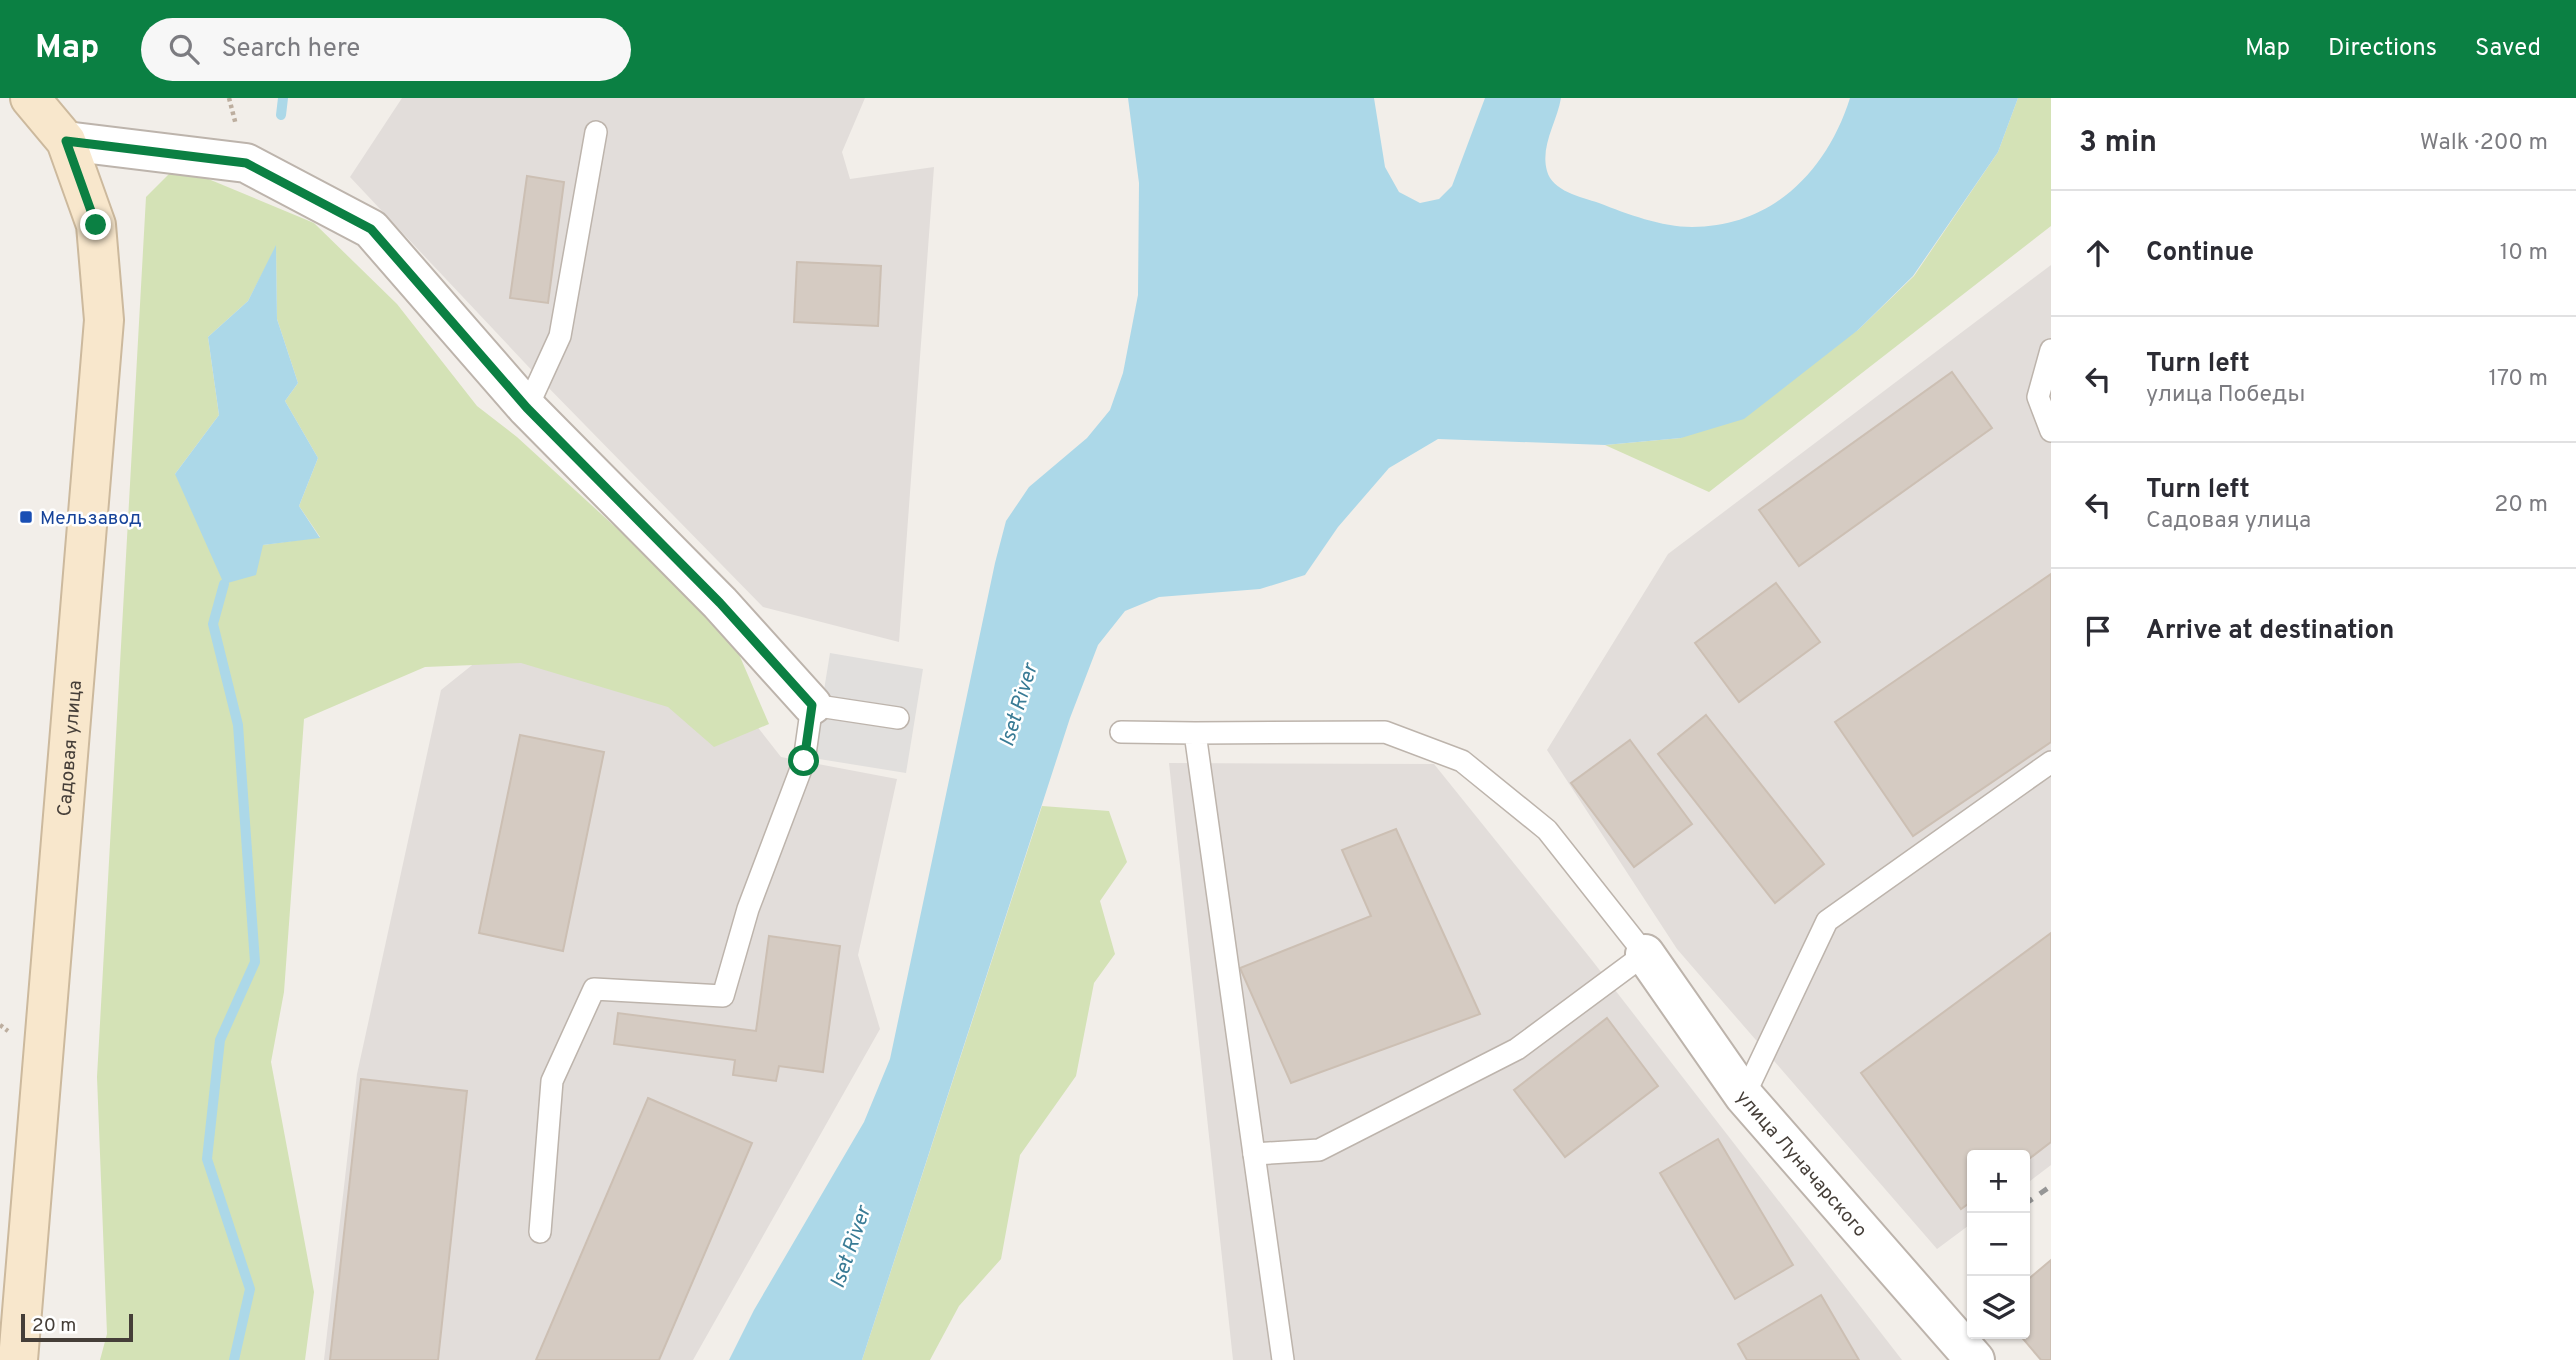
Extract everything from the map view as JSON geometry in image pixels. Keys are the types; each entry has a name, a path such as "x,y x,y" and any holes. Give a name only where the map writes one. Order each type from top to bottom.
{"main road":[{"path":"30,98 66,141"},
{"name":"Садовая улица","path":"18,1360 104,320 96,225 66,141"}],"street":[{"path":"66,141 246,163 371,229 527,408 720,603 812,705"},
{"name":"улица Луначарского","path":"1645,954 1744,1096 1975,1360"}],"lane":[{"path":"527,408 560,336 596,132"},
{"path":"2051,350 2038,397 2051,431"},
{"path":"540,1232 552,1081 594,989 723,996 748,909 804,761 812,705 898,718"},
{"path":"1121,732 1385,732 1462,761 1547,830 1645,954 1517,1049 1319,1150 1254,1154"},
{"path":"1195,733 1283,1360"},
{"path":"1744,1096 1827,921 2051,762"}],"shaded area":[{"path":"402,98 865,98 842,152 850,179 934,167 899,642 763,607 540,379 350,177"},
{"path":"2051,265 2051,1165 2030,1181 2030,1150 1967,1150 1967,1227 1937,1249 1677,949 1547,750 1668,554"},
{"path":"618,548 781,757 897,779 858,955 880,1029 693,1360 324,1360 357,1074 441,690"},
{"path":"830,653 923,669 906,773 813,758"},
{"path":"1169,763 1434,764 1591,959 1902,1360 1233,1360"}],"green space":[{"path":"2018,98 2051,98 2051,226 1709,492 1605,445 1681,438 1858,330 1914,276 1998,152"},
{"path":"177,166 314,223 397,304 477,406 517,437 729,631 769,724 714,747 668,707 521,663 425,667 304,719 284,992 271,1062 314,1292 305,1360 100,1360 107,1334 97,1077 146,197","holes":["276,247 277,319 298,383 285,401 318,458 299,506 320,537 263,545 175,474 219,415 208,337 248,301"]},
{"path":"1042,806 1109,811 1127,862 1100,901 1115,954 1094,983 1076,1076 1020,1155 1001,1259 959,1306 930,1360 862,1360"}],"water":[{"name":"Iset River","path":"1128,98 1374,98 1385,167 1399,192 1420,203 1439,199 1452,186 1485,98 1561,98 1547,143 1545,162 1555,184 1576,196 1633,215 1669,225 1692,227 1721,224 1747,217 1792,190 1811,171 1827,149 1850,98 2018,98 1998,152 1913,276 1858,330 1744,419 1681,438 1605,445 1438,439 1389,468 1338,527 1305,575 1260,589 1159,597 1125,611 1098,645 1070,718 862,1360 729,1360 754,1310 864,1122 890,1059 1006,521 1029,487 1087,438 1110,410 1123,373 1138,295 1139,183"},
{"path":"276,245 277,319 298,383 285,401 318,458 299,506 320,538 263,545 256,575 224,584 175,474 219,415 208,337 248,301"}],"building":[{"path":"527,176 564,182 548,303 510,298"},
{"path":"797,262 881,266 878,326 794,322"},
{"path":"1952,372 1992,428 1799,566 1759,510"},
{"path":"2051,574 2051,742 1913,836 1835,722"},
{"path":"1776,583 1820,642 1739,702 1695,643"},
{"path":"1706,715 1824,864 1775,903 1658,754"},
{"path":"520,735 604,752 563,951 479,933"},
{"path":"1630,740 1692,824 1634,867 1571,783"},
{"path":"1396,829 1480,1014 1291,1083 1240,968 1371,916 1342,850"},
{"path":"2051,933 2051,1142 2030,1158 2030,1150 1967,1150 1967,1205 1961,1209 1861,1073"},
{"path":"769,936 840,946 823,1072 779,1066 776,1081 733,1075 735,1060 614,1044 618,1013 756,1031"},
{"path":"1607,1018 1658,1086 1565,1157 1514,1090"},
{"path":"361,1079 467,1091 438,1360 330,1360"},
{"path":"648,1098 752,1143 659,1360 536,1360"},
{"path":"1718,1139 1793,1265 1735,1299 1660,1173"},
{"path":"2051,1260 2051,1360 2041,1360 2023,1339 2030,1339 2030,1278"},
{"path":"1821,1295 1859,1360 1747,1360 1738,1344"}],"waterway":[{"path":"281,115 283,98"},
{"path":"224,584 213,624 238,725 255,962 220,1040 207,1159 250,1289 234,1360"}],"railway":[{"path":"2030,1201 2051,1186"}],"place":[{"name":"Мельзавод","path":"26,517"}],"route":[{"path":"96,225 66,141 246,163 371,229 527,408 720,603 812,705 804,761"}]}
